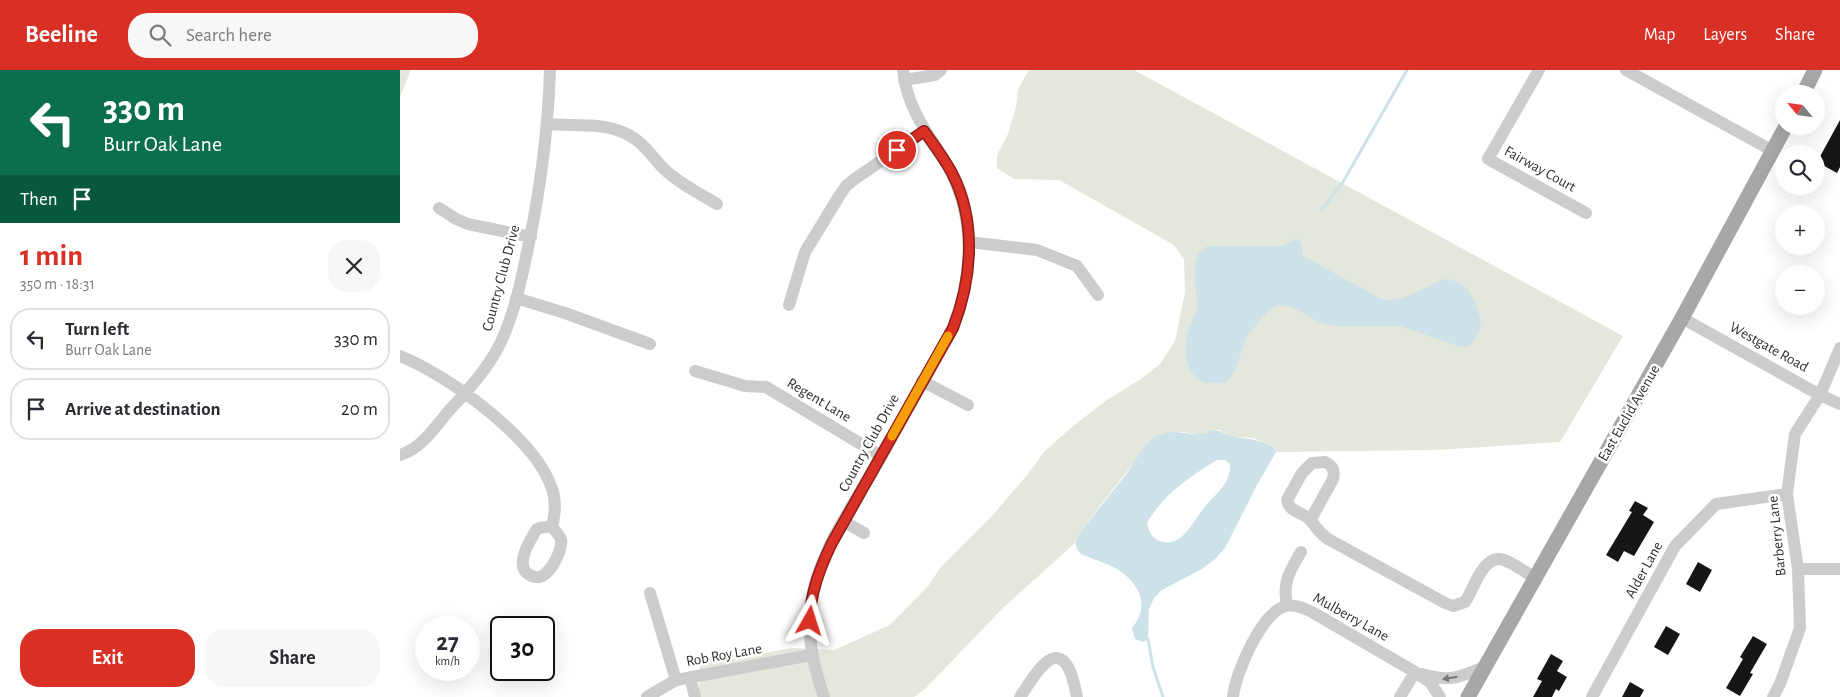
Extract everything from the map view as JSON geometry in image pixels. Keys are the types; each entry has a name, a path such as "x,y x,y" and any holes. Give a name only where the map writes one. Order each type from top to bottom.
{"main road":[{"path":"1808,85 1815,70"},
{"name":"East Euclid Avenue","path":"1468,697 1682,318 1782,135"}],"street":[{"name":"Country Club Drive","path":"400,456 416,448 465,394 499,346 507,330 530,237 543,168 548,124 550,70"},
{"path":"903,75 935,74 941,70"},
{"name":"Fairway Court","path":"1539,70 1488,159 1586,213"},
{"path":"1626,70 1773,152"},
{"name":"Country Club Drive","path":"824,697 811,656 810,609 821,566 843,521 882,456 953,328 961,307 969,265 966,214 961,195 952,174 924,131 914,110 903,75"},
{"path":"548,124 602,127 617,130 645,145 664,168 692,189 717,204"},
{"path":"789,305 805,252 838,198 851,182 924,131"},
{"path":"439,208 468,224 530,237"},
{"path":"969,242 1037,250 1077,266 1098,295"},
{"path":"516,298 565,313 650,344"},
{"name":"Westgate Road","path":"1682,318 1820,395 1840,404"},
{"name":"Barberry Lane","path":"1772,697 1780,684 1800,628 1798,569 1787,494 1795,434 1820,395 1840,348"},
{"path":"400,356 429,371 465,394 510,430 532,454 545,472 552,487 555,505 552,528"},
{"name":"Regent Lane","path":"695,371 745,386 766,387 882,456"},
{"path":"922,381 968,405"},
{"path":"1311,519 1335,472 1325,462 1312,463 1306,467 1287,500 1290,507 1311,519 1319,533 1328,539 1452,606 1465,602 1487,563 1492,560 1503,560 1535,578"},
{"name":"Alder Lane","path":"1592,697 1675,546 1716,504 1787,494"},
{"path":"843,521 864,533"},
{"path":"1233,697 1240,668 1248,650 1272,612 1287,605 1285,585 1291,568 1301,552"},
{"path":"1798,569 1840,569"},
{"path":"650,593 676,680"},
{"name":"Mulberry Lane","path":"1287,605 1295,605 1312,612 1415,672 1430,682 1440,697"},
{"name":"Rob Roy Lane","path":"647,697 676,680 811,656"},
{"path":"1020,697 1040,667 1047,660 1053,658 1059,658 1068,665 1077,697"},
{"name":"Mulberry Lane","path":"1415,672 1440,680 1453,678 1484,667"},
{"path":"1400,697 1415,672"},
{"path":"690,677 695,697"}],"shaded area":[{"path":"400,70 411,70 400,97"},
{"path":"1029,70 1134,70 1623,336 1560,442 1435,450 1276,452 1275,448 1269,444 1253,438 1233,437 1219,430 1212,430 1204,435 1183,432 1161,434 1118,482 1079,534 1075,543 1004,607 925,689 914,697 699,697 700,665 792,648 834,650 890,625 929,585 940,568 992,516 1044,452 1073,426 1107,400 1141,379 1160,364 1175,341 1185,292 1184,259 1174,245 1059,180 1014,179 997,168 997,155 1008,134 1016,107 1018,89"},
{"path":"1297,239 1301,242 1303,256 1381,299 1389,300 1406,297 1444,279 1461,284 1470,293 1479,311 1481,324 1477,336 1470,346 1461,347 1400,326 1334,326 1319,322 1292,307 1278,305 1267,312 1247,336 1235,370 1227,382 1215,384 1198,379 1188,366 1186,346 1188,331 1197,307 1195,270 1198,255 1209,246 1282,246"},
{"path":"1215,430 1232,436 1259,441 1275,448 1276,452 1225,548 1202,569 1162,590 1154,598 1149,609 1148,640 1143,642 1135,639 1132,628 1138,619 1141,609 1139,592 1134,584 1120,571 1081,554 1076,547 1077,540 1079,534 1149,442 1159,435 1172,432 1206,433","holes":["1217,460 1225,460 1230,464 1230,471 1225,484 1203,509 1186,533 1174,541 1160,541 1154,538 1147,523 1161,503 1197,473"]}],"building":[{"path":"1840,120 1840,167 1837,173 1825,166 1825,147"},
{"path":"1635,501 1648,508 1643,515 1654,522 1634,556 1624,551 1618,562 1606,555 1632,512 1629,511"},
{"path":"1698,562 1712,570 1700,592 1686,584"},
{"path":"1666,626 1680,634 1668,655 1654,647"},
{"path":"1753,636 1767,644 1750,673 1753,674 1740,696 1726,688 1743,659 1740,657"},
{"path":"1551,654 1563,661 1557,671 1567,677 1559,691 1556,689 1552,697 1533,697 1542,681 1537,679"},
{"path":"1630,682 1644,690 1640,697 1622,697"}],"waterway":[{"path":"1321,211 1343,182 1407,70"},
{"path":"1148,639 1153,667 1163,697"}],"slow traffic":[{"path":"892,436 948,336"}],"route":[{"path":"810,621 810,609 821,566 843,521 882,456 953,328 966,286 969,265 966,214 961,195 952,174 924,131 897,150"}]}
